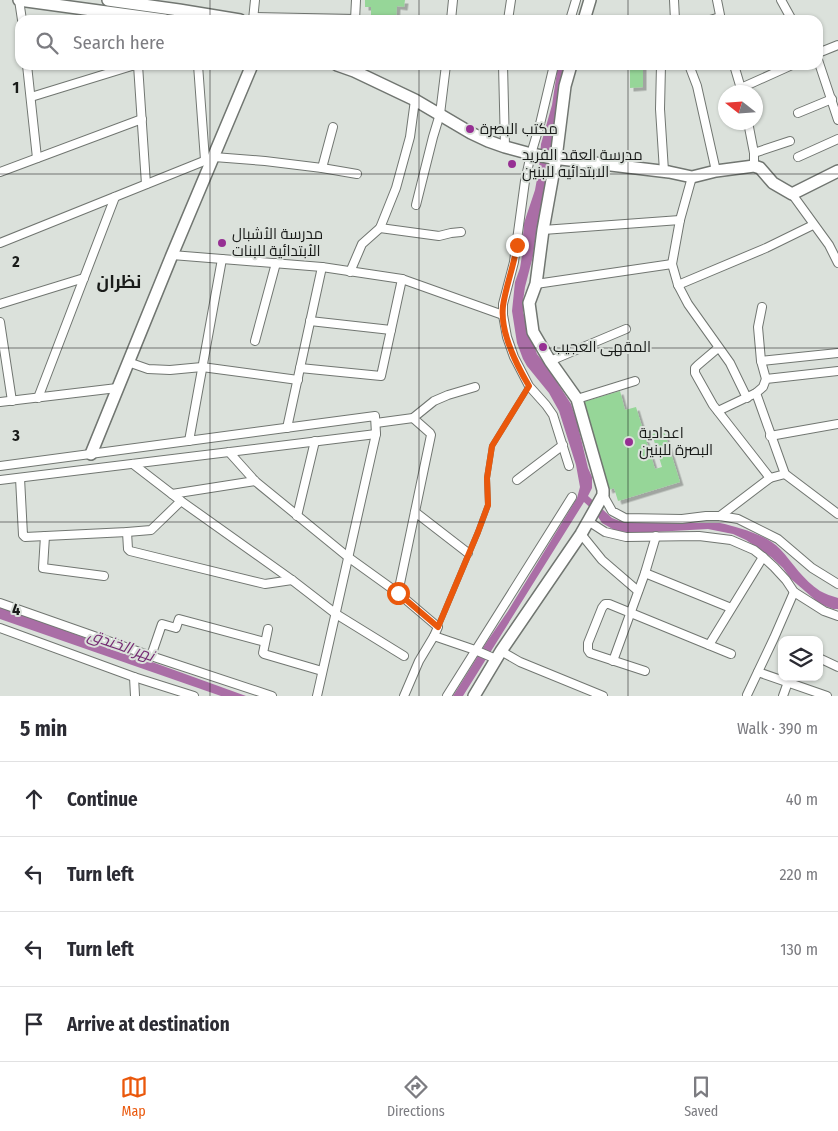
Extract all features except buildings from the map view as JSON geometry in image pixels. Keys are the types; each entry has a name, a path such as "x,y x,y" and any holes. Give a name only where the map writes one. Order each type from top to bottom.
{"street":[{"path":"21,15 19,0 116,15"},
{"path":"108,0 210,15"},
{"path":"254,15 255,0"},
{"path":"355,15 356,0"},
{"path":"452,15 453,0"},
{"path":"509,15 511,0"},
{"path":"572,15 576,0"},
{"path":"586,15 590,0"},
{"path":"674,0 675,15"},
{"path":"717,0 720,15"},
{"path":"781,0 789,15"},
{"path":"823,51 838,45"},
{"path":"28,70 37,158"},
{"path":"31,97 120,70"},
{"path":"137,70 146,184"},
{"path":"199,70 210,158"},
{"path":"93,469 91,454 210,158 250,70"},
{"path":"358,70 415,100 471,133 505,147 532,154 664,171 692,177 716,171 754,166 760,168 773,183 792,194 814,225 835,249 838,263"},
{"path":"416,205 440,114 445,70"},
{"path":"503,70 505,147"},
{"path":"553,70 525,181 514,262 503,304 503,315 507,337 514,357 529,386 553,415 569,466"},
{"path":"474,696 497,656 581,534 601,498 603,490 577,399 550,361 534,332 529,303 536,284 565,86 570,70"},
{"path":"661,70 660,109 664,171"},
{"path":"691,70 697,86 716,171"},
{"path":"736,70 740,85"},
{"path":"752,85 782,70"},
{"path":"822,70 835,103 838,120"},
{"path":"350,272 362,244 380,228 396,188 410,137 415,100"},
{"path":"798,113 835,103"},
{"path":"0,172 142,118"},
{"path":"322,168 333,127"},
{"path":"750,130 754,153 754,166"},
{"path":"754,153 790,140"},
{"path":"798,157 838,140"},
{"path":"0,243 210,158 265,161 357,174"},
{"path":"792,194 838,171"},
{"path":"692,177 680,220 672,264 678,285 688,304 730,363 747,398"},
{"path":"38,398 115,197"},
{"path":"543,230 680,220"},
{"path":"678,285 766,248 814,225"},
{"path":"380,228 439,236 451,232 461,232"},
{"path":"172,255 322,267 402,279 503,315"},
{"path":"189,441 222,258"},
{"path":"255,341 276,263"},
{"path":"536,284 672,264"},
{"path":"287,428 322,267"},
{"path":"0,304 84,278"},
{"path":"300,368 380,376 402,279"},
{"path":"718,411 747,398 763,387 766,379 761,361 758,327 762,307"},
{"path":"310,321 391,330"},
{"path":"0,322 12,401"},
{"path":"550,361 626,329"},
{"path":"718,348 695,368 695,372 718,411 770,478"},
{"path":"761,361 838,353"},
{"path":"128,362 148,369 170,370 202,367 298,380"},
{"path":"766,379 838,370"},
{"path":"577,399 634,381"},
{"path":"0,466 287,428 413,418 434,401 475,387"},
{"path":"0,402 117,388"},
{"path":"756,393 785,474 838,514"},
{"path":"398,593 431,435 413,418"},
{"path":"317,696 376,434 376,420"},
{"path":"770,436 838,424"},
{"path":"0,480 376,434"},
{"path":"297,516 314,441"},
{"path":"517,480 563,445"},
{"path":"229,452 255,482 348,557 398,593 438,627 419,661 404,696"},
{"path":"133,464 336,614 404,656"},
{"path":"720,516 770,478 785,474"},
{"path":"20,478 23,535 25,537 152,529 181,501"},
{"path":"172,494 255,482"},
{"path":"447,696 572,496"},
{"path":"601,498 612,511 625,518 682,519 720,516 738,519 778,540 812,568 838,584"},
{"path":"415,512 468,553"},
{"path":"590,517 605,532 626,537 699,536 731,540 754,550 763,557 786,580 794,592 824,611 838,616"},
{"path":"127,532 128,549 130,551 265,584 292,580"},
{"path":"581,534 602,560 638,591"},
{"path":"45,536 43,568 104,576"},
{"path":"613,661 645,573 656,536"},
{"path":"709,645 763,557"},
{"path":"645,573 731,608"},
{"path":"779,636 794,592"},
{"path":"0,603 272,696"},
{"path":"645,671 590,654 588,643 605,604 630,612 731,654"},
{"path":"151,656 162,624 176,628 179,619 265,642"},
{"path":"0,628 134,677 194,696"},
{"path":"268,629 264,654 322,671"},
{"path":"434,636 476,651 520,662 603,696"},
{"path":"747,695 758,672 778,639"},
{"path":"823,660 838,667"},
{"path":"758,672 828,696"},
{"path":"134,677 135,696"},
{"path":"783,696 788,682"}],"lane":[{"path":"438,627 488,505 487,478 492,446 529,386"}],"shaded area":[{"path":"558,70 568,70 555,132 544,203 537,227 533,256 525,287 523,312 537,354 571,404 592,477 592,488 588,496 612,518 625,523 720,523 760,536 780,549 803,577 814,587 838,598 838,609 820,604 791,579 771,557 746,540 733,534 708,529 636,533 616,531 602,523 595,512 584,502 463,696 453,696 577,498 580,487 576,465 559,411 549,393 523,359 517,343 512,311 515,282 520,268 523,249 524,223 535,190 541,144 552,105"},
{"path":"0,607 246,696 221,696 0,619"}],"place":[{"name":"مكتب البصرة","path":"470,129"},
{"name":"مدرسة العقد الفريد الابتدائيه للبنين","path":"512,164"},
{"name":"مدرسة الأشبال الأبتدائية للبنات","path":"222,243"},
{"name":"المقهى العجيب","path":"543,347"},
{"name":"اعدادية البصرة للبنين","path":"629,442"}],"district":[{"name":"نظران","path":"119,282"}],"route":[{"path":"398,593 438,627 488,505 487,478 492,446 529,386 514,357 503,321 503,304 517,245"}],"water label":[{"name":"نهر الخندق","path":"121,645"}]}
